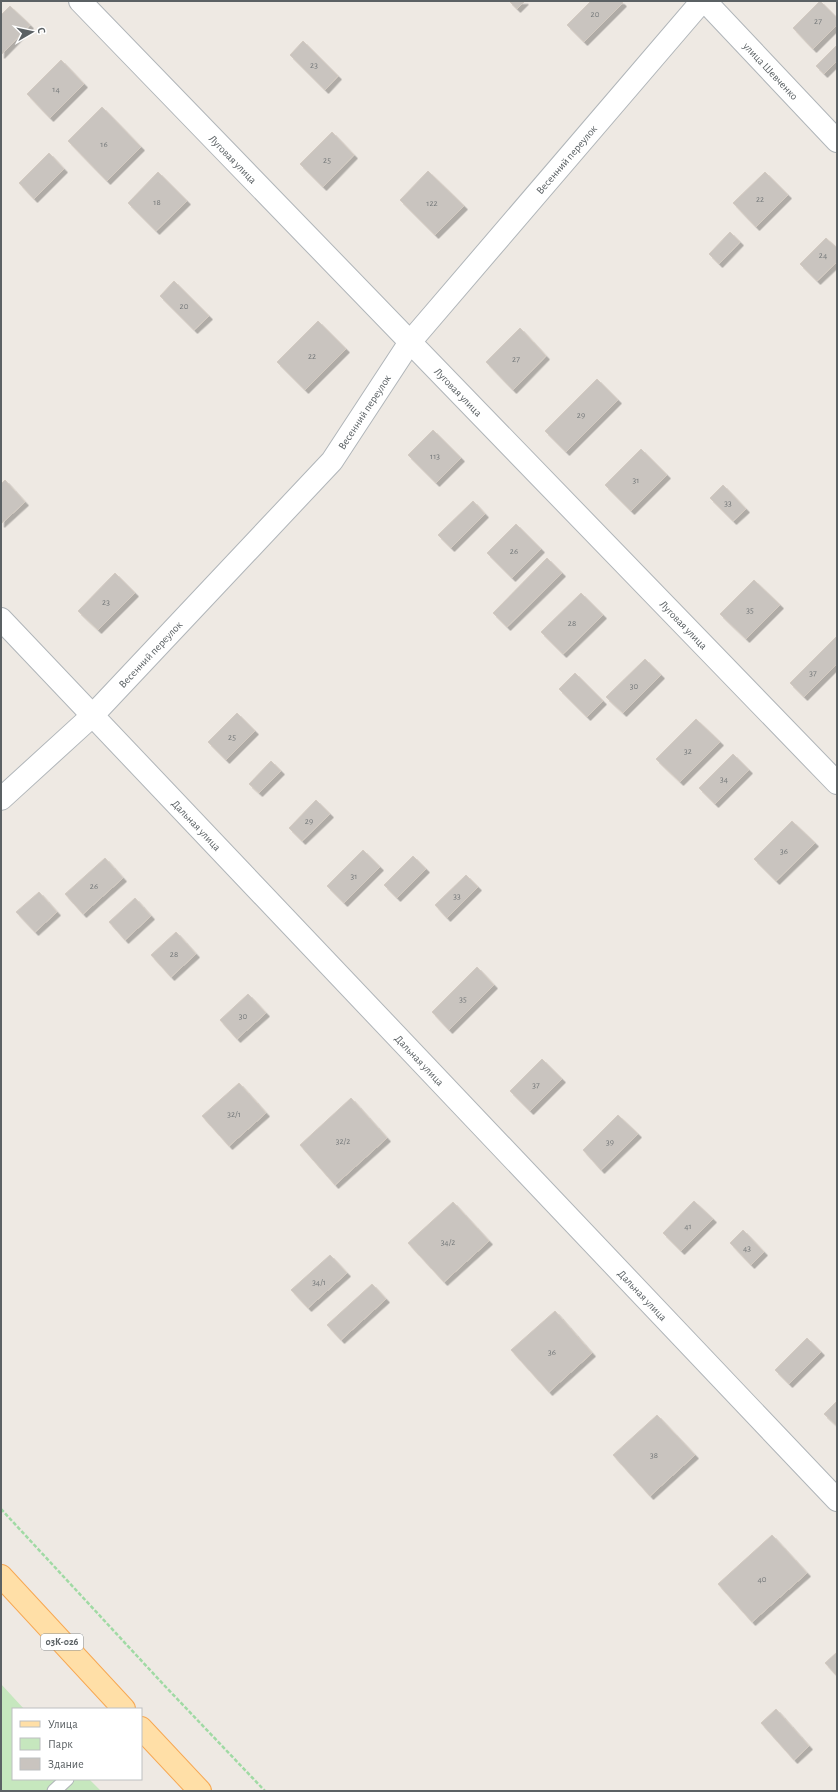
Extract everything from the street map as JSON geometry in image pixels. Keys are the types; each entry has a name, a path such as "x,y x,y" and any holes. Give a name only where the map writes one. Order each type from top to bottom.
{"main road":[{"name":"03К-026","path":"1,1576 123,1708"},
{"path":"142,1729 200,1791"}],"street":[{"name":"Луговая улица","path":"80,1 837,783"},
{"name":"Весенний переулок","path":"1,799 92,716 332,460 410,342 702,1"},
{"name":"улица Шевченко","path":"705,1 837,141"},
{"name":"Дальная улица","path":"1,620 837,1500"}],"lane":[{"path":"54,1791 66,1780"}],"path":[{"path":"1,1509 264,1791"}],"green space":[{"path":"1,1684 23,1708 12,1708 12,1780 90,1780 101,1791 1,1791"}],"building":[{"path":"509,1 525,1 517,9"},
{"path":"591,1 621,1 623,3 584,42 567,25"},
{"path":"820,1 837,18 837,25 813,49 793,28"},
{"path":"10,6 30,25 1,55 1,15"},
{"path":"303,41 338,76 325,90 290,55"},
{"path":"837,45 837,61 824,74 816,66"},
{"path":"61,60 84,84 50,118 27,94"},
{"path":"102,107 141,147 107,181 68,141"},
{"path":"332,132 354,155 323,187 300,164"},
{"path":"49,153 64,169 34,199 19,183"},
{"path":"428,171 464,206 435,235 400,200"},
{"path":"158,172 187,201 156,231 128,203"},
{"path":"765,172 788,195 756,227 733,203"},
{"path":"730,232 740,242 719,264 709,254"},
{"path":"826,238 837,248 837,262 817,281 800,264"},
{"path":"174,281 209,316 194,330 160,296"},
{"path":"318,321 346,349 305,390 277,362"},
{"path":"520,328 546,356 513,390 486,362"},
{"path":"597,379 618,400 566,452 545,431"},
{"path":"433,430 461,458 436,483 408,455"},
{"path":"641,449 667,475 631,511 605,485"},
{"path":"5,480 25,502 1,524 1,484"},
{"path":"723,485 746,509 733,521 710,498"},
{"path":"473,501 485,514 451,548 438,535"},
{"path":"516,524 541,549 512,578 487,553"},
{"path":"547,558 562,573 507,627 493,613"},
{"path":"115,573 135,593 98,630 78,611"},
{"path":"754,580 780,605 746,639 720,614"},
{"path":"581,593 603,615 563,654 541,632"},
{"path":"837,636 837,664 804,697 790,683"},
{"path":"645,659 661,675 623,713 606,697"},
{"path":"575,673 603,701 587,717 559,689"},
{"path":"237,713 255,731 226,760 208,742"},
{"path":"696,719 720,742 680,782 656,759"},
{"path":"733,754 749,770 715,804 699,788"},
{"path":"271,761 281,771 259,793 249,784"},
{"path":"316,800 330,814 302,841 289,828"},
{"path":"792,821 815,843 776,881 754,859"},
{"path":"363,850 380,867 344,903 327,886"},
{"path":"413,856 426,869 397,898 384,885"},
{"path":"105,858 123,878 83,914 65,894"},
{"path":"466,875 478,887 447,918 435,905"},
{"path":"39,892 57,912 35,932 16,912"},
{"path":"135,898 151,916 125,940 109,922"},
{"path":"176,932 196,954 171,977 151,955"},
{"path":"477,967 494,985 449,1030 432,1012"},
{"path":"248,994 266,1013 237,1039 220,1020"},
{"path":"542,1059 562,1079 530,1111 510,1091"},
{"path":"239,1083 266,1113 229,1146 202,1116"},
{"path":"351,1098 387,1138 335,1185 300,1145"},
{"path":"618,1115 638,1134 601,1170 583,1150"},
{"path":"694,1201 713,1219 681,1251 663,1233"},
{"path":"453,1202 489,1241 444,1282 408,1243"},
{"path":"743,1230 764,1252 751,1265 730,1243"},
{"path":"330,1255 347,1273 308,1308 291,1290"},
{"path":"372,1284 386,1299 341,1340 327,1325"},
{"path":"555,1311 592,1353 549,1392 511,1350"},
{"path":"807,1338 821,1352 789,1384 775,1370"},
{"path":"837,1401 837,1426 824,1414"},
{"path":"657,1415 695,1455 650,1496 613,1455"},
{"path":"772,1535 807,1573 752,1622 718,1584"},
{"path":"837,1652 837,1676 825,1663"},
{"path":"776,1709 809,1746 794,1760 761,1723"}]}
